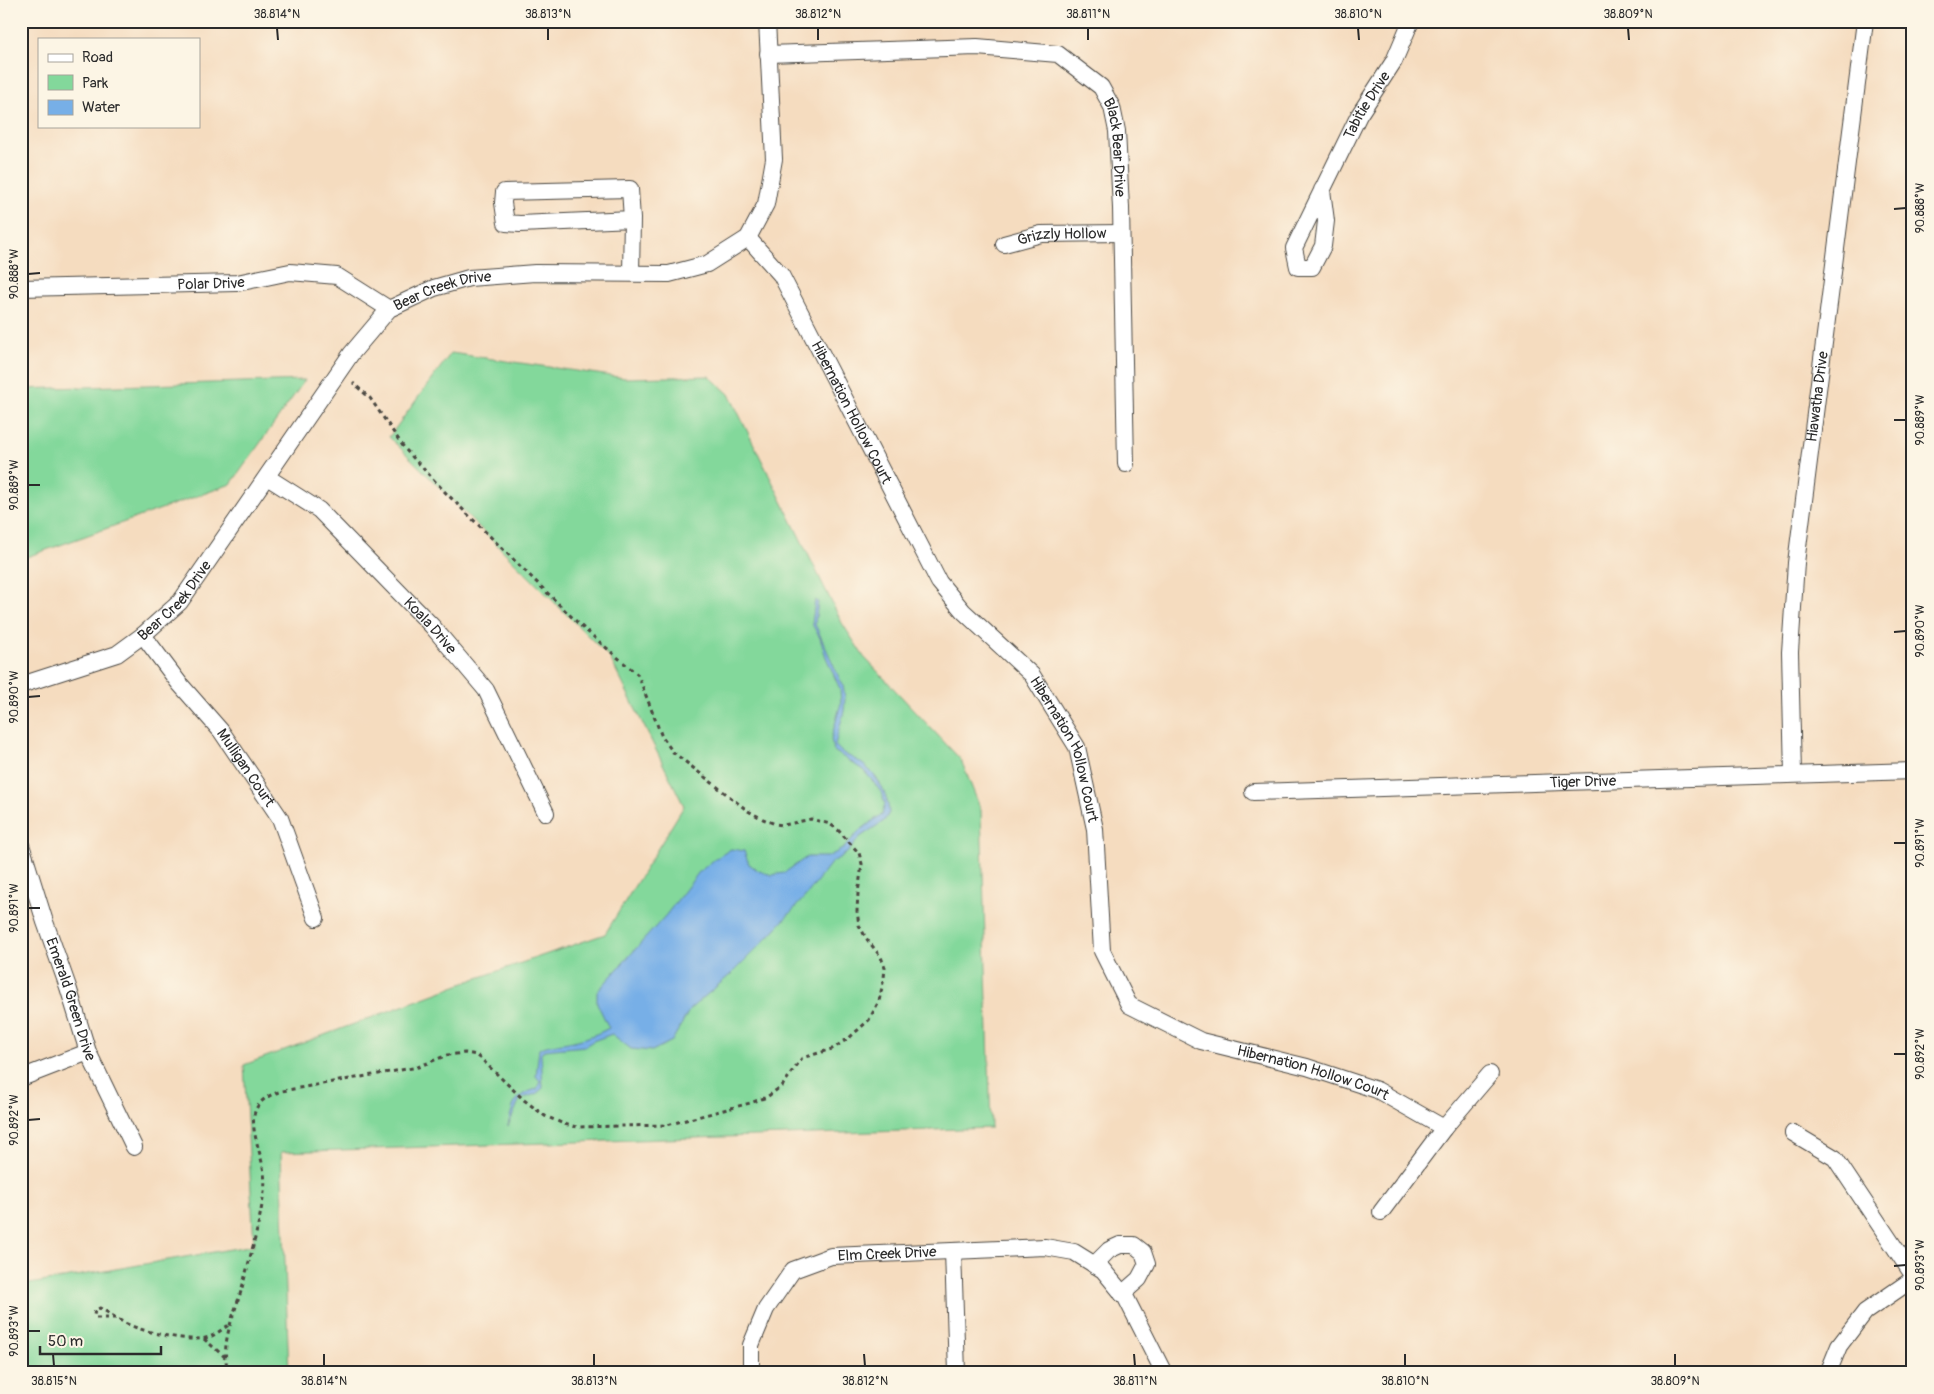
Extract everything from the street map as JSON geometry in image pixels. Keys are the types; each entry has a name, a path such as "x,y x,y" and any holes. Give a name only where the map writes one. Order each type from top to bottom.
{"street":[{"name":"Bear Creek Drive","path":"21,685 116,654 143,635 180,602 351,354 389,310 434,288 469,278 535,273 669,274 707,264 748,238 766,204 774,160 767,21"},
{"name":"Tabitie Drive","path":"1322,190 1359,115 1394,61 1411,21"},
{"name":"Hiawatha Drive","path":"1793,774 1790,652 1796,563 1865,21"},
{"name":"Black Bear Drive","path":"768,54 977,47 1058,54 1101,87 1112,107 1117,131 1126,464"},
{"path":"631,273 632,219 630,189 504,192 503,202 506,222 520,224 632,219"},
{"name":"Grizzly Hollow","path":"1004,244 1041,234 1121,233"},
{"name":"Hibernation Hollow Court","path":"748,238 781,275 939,582 963,611 1032,675 1077,747 1096,829 1102,951 1129,1005 1202,1041 1307,1067 1377,1090 1444,1128"},
{"name":"Polar Drive","path":"21,288 237,284 290,272 337,276 389,310"},
{"name":"Koala Drive","path":"267,476 318,510 432,626 486,690 546,813"},
{"name":"Mulligan Court","path":"143,635 220,731 280,818 316,918"},
{"name":"Tiger Drive","path":"1252,792 1913,771"},
{"name":"Emerald Green Drive","path":"21,846 88,1052 134,1147"},
{"path":"21,1078 88,1052"},
{"path":"1381,1212 1444,1128 1490,1074"},
{"path":"1793,1133 1835,1158 1913,1275"},
{"path":"1094,1265 1108,1250 1120,1245 1134,1245 1144,1252 1147,1264 1143,1272 1139,1279 1122,1294"},
{"name":"Elm Creek Drive","path":"751,1373 751,1345 766,1309 793,1270 831,1256 1046,1248 1074,1252 1103,1270 1126,1298 1164,1373"},
{"path":"953,1251 957,1373"},
{"path":"1828,1373 1839,1346 1865,1312 1913,1279"}],"path":[{"path":"229,1373 226,1358 229,1325 243,1285 265,1190 264,1172 253,1121 255,1110 259,1103 269,1095 418,1067 447,1056 465,1053 477,1055 524,1100 545,1116 564,1124 577,1127 667,1124 750,1104 767,1097 783,1085 802,1058 832,1049 849,1038 869,1020 879,1002 884,978 885,968 881,957 859,925 857,910 862,864 859,853 838,830 820,820 784,825 775,824 748,811 673,752 662,737 638,675 581,626 446,493 405,449 370,398 353,383"},
{"path":"116,1318 96,1318 95,1310 100,1308 116,1318 123,1323 184,1339 208,1338 229,1325"},
{"path":"204,1338 226,1358"}],"green space":[{"path":"451,353 625,378 709,376 729,394 842,623 864,657 961,760 981,810 991,1128 281,1152 289,1373 21,1373 21,1294 24,1285 254,1245 244,1065 472,980 605,934 684,806 610,658 389,437"},
{"path":"305,380 231,484 21,559 21,389"}],"water":[{"path":"815,600 818,602 815,624 843,686 845,697 844,711 835,745 841,751 861,763 877,779 884,792 889,813 884,821 860,837 847,853 831,863 804,898 768,937 730,975 690,1009 672,1041 652,1051 631,1049 612,1034 585,1046 544,1050 541,1054 543,1088 536,1094 520,1099 508,1126 513,1106 519,1098 529,1091 537,1089 540,1081 536,1076 539,1049 586,1038 609,1028 597,1003 597,992 666,915 699,872 731,849 744,851 749,864 759,871 772,875 784,873 807,857 827,857 844,848 858,832 882,814 885,804 881,792 863,770 834,751 831,739 841,703 840,689 820,638 812,624"}]}
